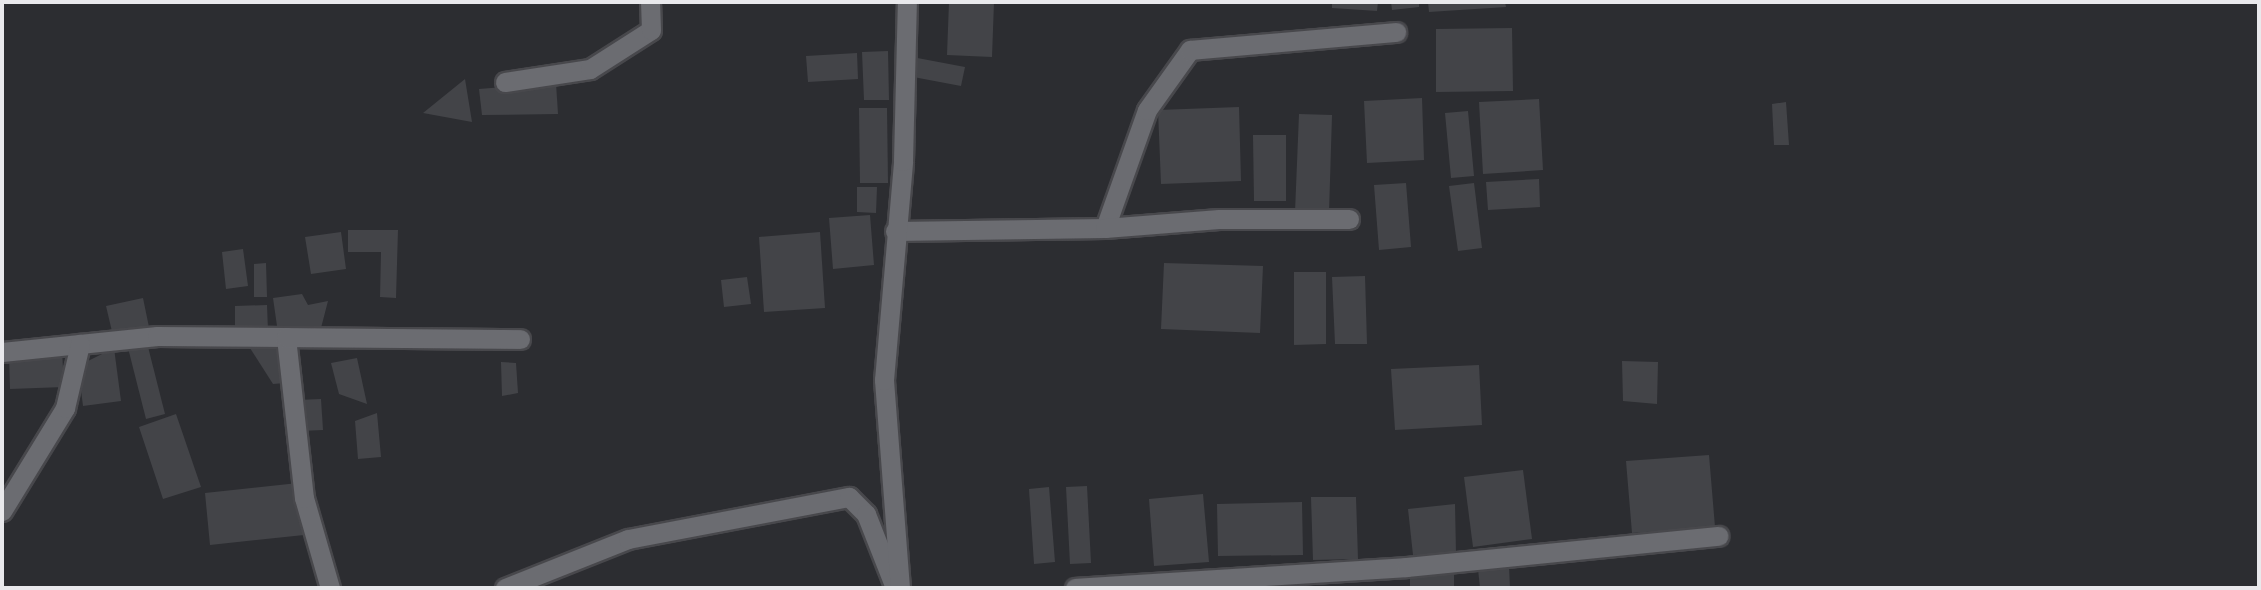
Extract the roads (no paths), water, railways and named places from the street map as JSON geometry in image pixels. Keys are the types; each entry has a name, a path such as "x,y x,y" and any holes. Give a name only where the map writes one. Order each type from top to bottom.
{"street":[{"path":"505,82 590,69 651,30 650,2"},
{"path":"897,588 884,380 903,161 907,2"},
{"path":"1105,228 1147,110 1189,50 1396,32"},
{"path":"895,231 1105,228 1219,219 1349,219"},
{"path":"2,352 157,336 520,339"},
{"path":"286,337 304,498 330,588"},
{"path":"2,511 65,408 79,344"},
{"path":"505,588 628,539 849,497 866,514 897,588"},
{"path":"1075,588 1406,567 1718,536"}]}
